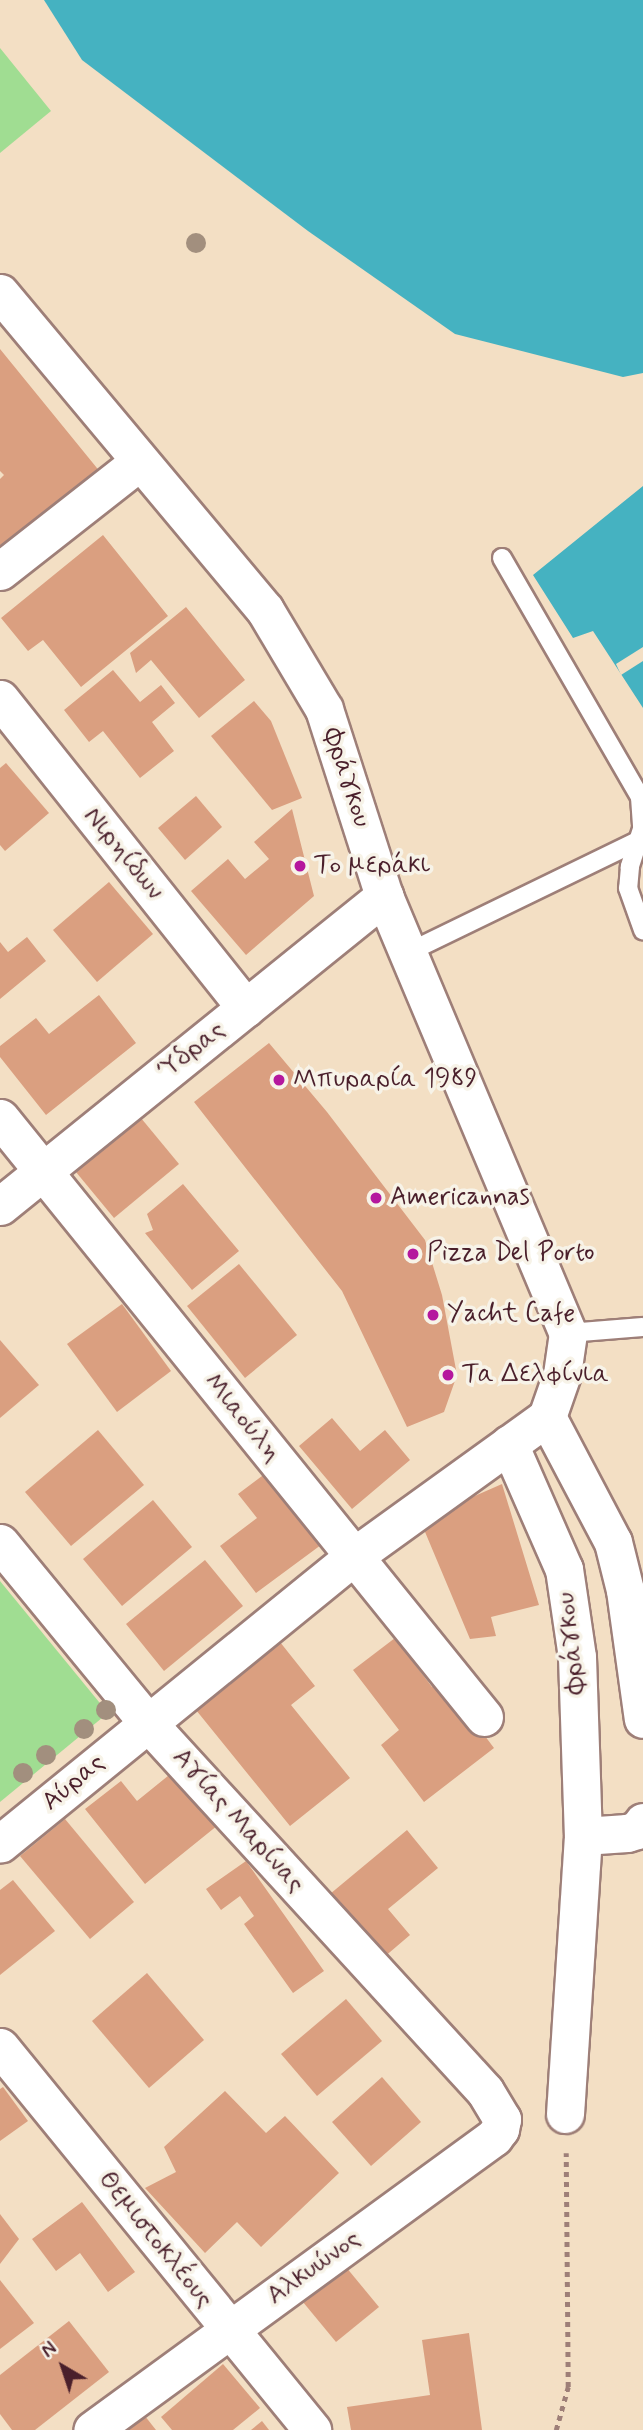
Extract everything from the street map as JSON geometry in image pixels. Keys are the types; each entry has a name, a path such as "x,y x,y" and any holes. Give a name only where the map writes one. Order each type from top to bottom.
{"street":[{"name":"Φράγκου","path":"0,293 265,610 324,709 384,896 568,1333"},
{"path":"0,571 139,462"},
{"name":"Νιρηίδων","path":"0,699 246,1008"},
{"name":"Ύδρας","path":"0,1206 384,896"},
{"name":"Μιαούλη","path":"0,1118 484,1717"},
{"path":"509,1444 547,1417 562,1374 568,1333"},
{"path":"547,1417 613,1542 625,1590 643,1719"},
{"name":"Φράγκου","path":"509,1444 564,1569 577,1657 583,1836 565,2114"},
{"name":"Αύρας","path":"0,1844 354,1556 509,1444"},
{"name":"Αγίας Μαρίνας","path":"0,1543 148,1722 485,2091"},
{"path":"583,1836 627,1833 637,1830 643,1822"},
{"name":"Θεμιστοκλέους","path":"0,2048 312,2430"},
{"name":"Αλκυώνος","path":"92,2430 494,2137 500,2129 502,2119 485,2091"}],"lane":[{"path":"502,558 638,791 643,814 640,840 630,867 628,888 643,930"},
{"path":"407,953 640,840"},
{"path":"568,1333 643,1328"}],"path":[{"path":"556,2430 568,2387 565,2114"}],"green space":[{"path":"0,48 51,111 0,153"},
{"path":"0,1581 108,1713 0,1802"}],"water":[{"path":"44,0 643,0 643,373 623,377 455,334 308,231 82,60"},
{"path":"643,486 643,708 593,631 573,638 533,575"}],"pier":[{"path":"643,647 643,661 621,675 616,664"}],"building":[{"path":"0,349 101,473 0,556 0,479 4,475 0,471"},
{"path":"103,535 168,616 81,687 43,640 28,651 1,618"},
{"path":"186,607 245,680 199,718 151,660 136,673 130,653"},
{"path":"113,670 140,702 161,685 175,703 152,722 174,751 140,778 103,731 89,742 64,710"},
{"path":"254,701 271,721 302,798 272,810 211,736"},
{"path":"6,763 49,813 5,851 0,845 0,768"},
{"path":"196,796 222,827 185,860 158,828"},
{"path":"292,809 314,896 246,955 191,891 228,859 245,879 269,859 254,842"},
{"path":"109,882 153,934 97,982 53,930"},
{"path":"27,937 46,961 0,999 0,942 8,952"},
{"path":"99,995 136,1043 46,1115 0,1057 0,1046 36,1018 49,1034"},
{"path":"269,1043 327,1112 425,1240 442,1295 457,1375 444,1412 407,1427 342,1291 194,1102"},
{"path":"136,1112 179,1164 114,1218 71,1166"},
{"path":"183,1184 239,1251 192,1290 145,1233 153,1230 147,1214"},
{"path":"239,1264 297,1335 245,1378 187,1306"},
{"path":"122,1304 171,1371 117,1412 67,1344"},
{"path":"0,1340 39,1385 0,1418"},
{"path":"332,1418 360,1451 385,1430 410,1460 352,1509 299,1446"},
{"path":"98,1430 144,1485 71,1546 25,1492"},
{"path":"270,1470 325,1542 256,1593 220,1546 257,1518 238,1494"},
{"path":"502,1484 539,1605 491,1617 496,1636 470,1639 420,1520"},
{"path":"153,1500 192,1547 122,1606 83,1559"},
{"path":"205,1560 243,1606 164,1671 126,1624"},
{"path":"395,1638 432,1687 442,1679 494,1748 424,1802 381,1745 399,1730 353,1670"},
{"path":"280,1642 315,1686 291,1705 350,1778 290,1826 196,1710"},
{"path":"179,1767 223,1821 145,1884 85,1809 121,1781 137,1801"},
{"path":"65,1819 134,1902 90,1939 20,1856"},
{"path":"407,1830 438,1868 388,1909 410,1935 383,1958 330,1894"},
{"path":"246,1861 324,1971 293,1993 244,1924 254,1916 240,1896 221,1910 206,1889"},
{"path":"13,1880 55,1931 0,1975 0,1890"},
{"path":"147,1973 204,2040 149,2088 92,2021"},
{"path":"346,1999 382,2041 317,2096 281,2054"},
{"path":"382,2077 421,2122 371,2166 332,2122"},
{"path":"3,2087 28,2121 0,2141 0,2089"},
{"path":"225,2091 266,2133 285,2116 339,2173 261,2247 237,2222 205,2253 145,2188 176,2172 164,2147"},
{"path":"82,2202 135,2272 108,2292 80,2253 56,2271 32,2239"},
{"path":"0,2214 19,2239 0,2264"},
{"path":"341,2261 379,2307 336,2342 298,2296"},
{"path":"0,2280 34,2323 0,2349"},
{"path":"69,2321 109,2372 35,2430 12,2430 0,2414 0,2375"},
{"path":"469,2333 482,2430 351,2430 347,2407 430,2395 422,2340"},
{"path":"223,2364 260,2408 233,2430 172,2430 161,2417"},
{"path":"141,2411 156,2430 117,2430"},
{"path":"262,2421 269,2430 251,2430"}],"place":[{"name":"Το μεράκι","path":"300,866"},
{"name":"Μπυραρία 1989","path":"279,1080"},
{"name":"Americannas","path":"376,1198"},
{"name":"Pizza Del Porto","path":"413,1254"},
{"name":"Yacht Cafe","path":"433,1315"},
{"name":"Τα Δελφίνια","path":"448,1375"}]}
